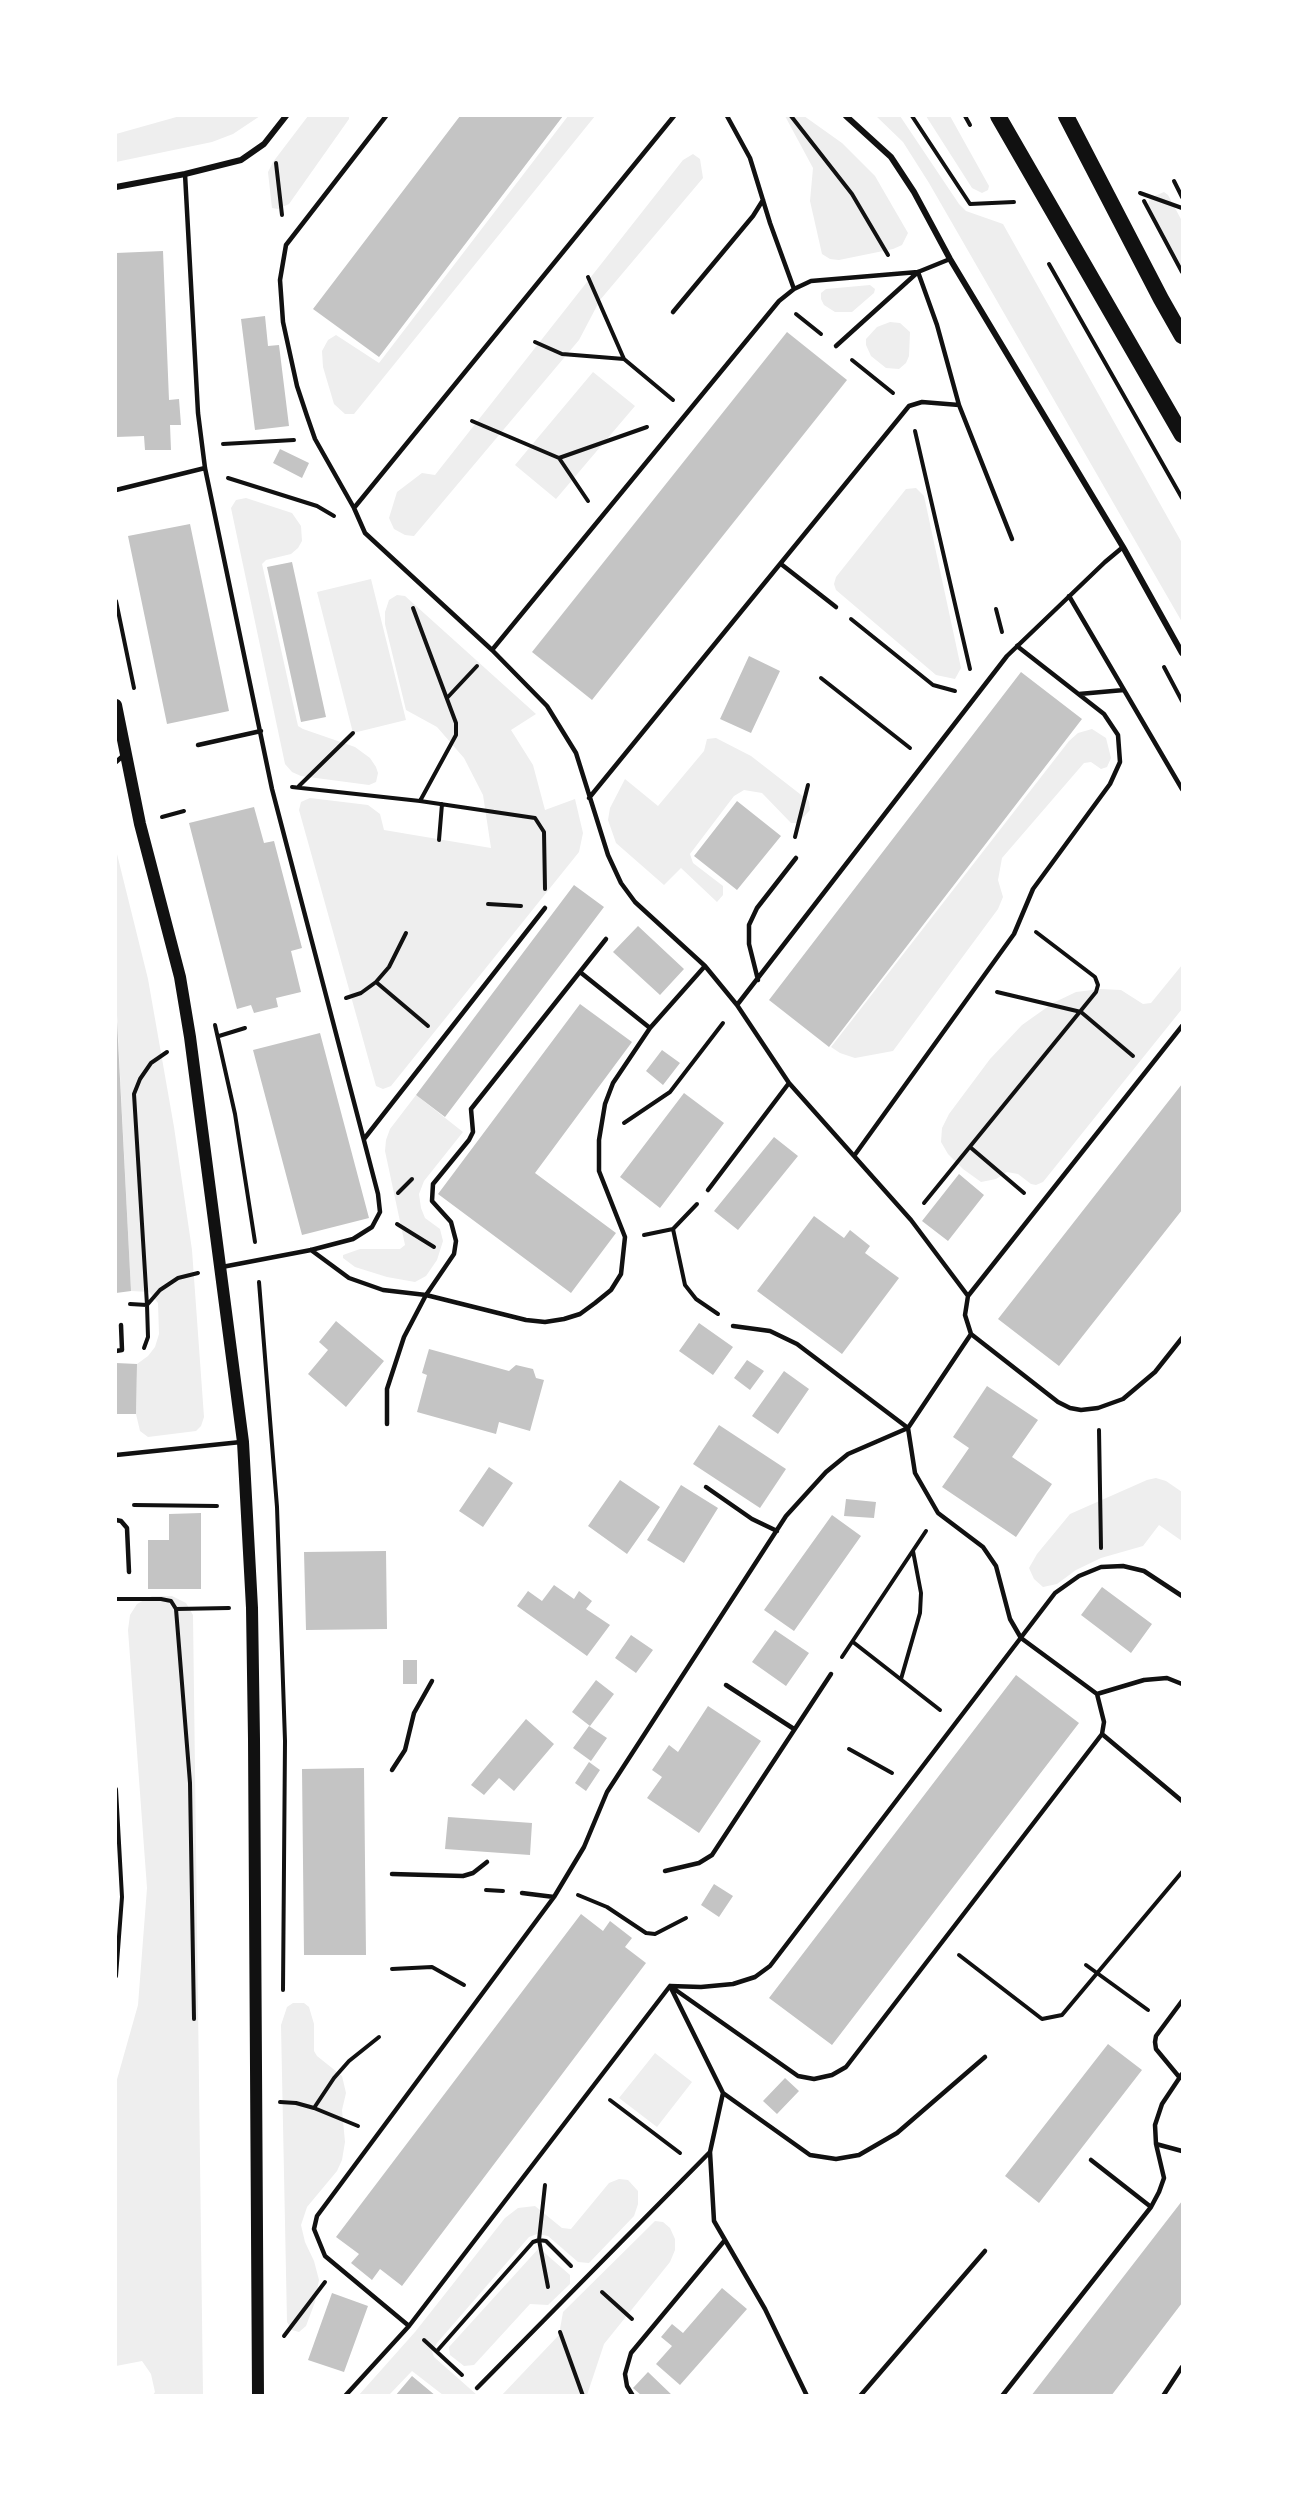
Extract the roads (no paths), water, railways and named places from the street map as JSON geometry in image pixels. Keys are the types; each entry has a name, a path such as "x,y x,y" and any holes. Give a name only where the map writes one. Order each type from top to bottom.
{"highway":[{"path":"998,116 1182,435"},
{"path":"1066,116 1182,336"}],"main road":[{"path":"116,705 120,758 141,824 180,977 190,1037 243,1442 252,1608 258,1988 258,2396"}],"street":[{"path":"116,187 185,174 241,160 254,152 286,116"},
{"path":"846,116 891,157 914,192 950,259 1123,547 1182,653"}],"lane":[{"path":"386,116 286,245 280,280 283,322 297,386 315,439 354,508 364,533 492,650 547,706 576,753 608,855 621,883 635,902 705,966 737,1005 789,1083 911,1220 968,1296"},
{"path":"354,508 674,116"},
{"path":"726,116 750,158 794,289"},
{"path":"185,174 201,445 272,789 364,1139 380,1212 372,1227 353,1239 311,1250 219,1267"},
{"path":"672,312 753,216 763,200"},
{"path":"492,650 779,301 794,289 811,281 918,272 950,259"},
{"path":"836,346 918,272"},
{"path":"918,272 937,325 959,405 1012,539"},
{"path":"590,798 909,406 922,402 959,405"},
{"path":"116,490 206,468"},
{"path":"737,1005 1017,646 1123,547"},
{"path":"781,564 836,607"},
{"path":"1069,596 1182,789"},
{"path":"854,1156 1014,934 1033,889 1110,784 1120,762 1118,735 1104,714 1017,646"},
{"path":"1080,694 1124,690"},
{"path":"198,745 261,731"},
{"path":"758,980 749,944 749,925 757,909 796,858"},
{"path":"364,1139 545,909"},
{"path":"387,1424 387,1389 404,1337 426,1295 454,1254 456,1241 451,1222 432,1201 434,1184 473,1132 471,1109 606,939"},
{"path":"311,1250 349,1278 383,1290 426,1295 526,1320 545,1322 580,1314 611,1290 621,1275 625,1236 599,1171 599,1140 605,1104 613,1083 650,1028 705,966"},
{"path":"580,972 650,1028"},
{"path":"1182,1026 968,1296 965,1316 971,1334 1058,1402 1081,1410 1098,1408 1123,1399 1155,1372 1182,1338"},
{"path":"708,1190 789,1083"},
{"path":"116,1351 122,1350 122,1325"},
{"path":"670,1986 798,2076 814,2079 832,2075 846,2067 1102,1734 1104,1722 1097,1694 1021,1638 1010,1619 996,1566 983,1547 938,1513 915,1473 908,1428 797,1344 770,1331 734,1326"},
{"path":"409,2326 325,2256 314,2229 317,2216 554,1897 584,1847 607,1792 786,1516 848,1454 908,1428 971,1334"},
{"path":"116,1455 243,1442"},
{"path":"706,1487 752,1519 777,1531"},
{"path":"116,1520 122,1521 127,1528 129,1572"},
{"path":"670,1986 701,1987 733,1984 755,1977 770,1965 1055,1593 1079,1576 1101,1567 1123,1566 1144,1570 1182,1596"},
{"path":"664,1871 699,1863 712,1855 831,1674"},
{"path":"1097,1694 1144,1680 1167,1678 1182,1684"},
{"path":"392,1770 405,1750 414,1713 432,1681"},
{"path":"726,1684 794,1729"},
{"path":"1102,1734 1182,1801"},
{"path":"392,1874 463,1876 473,1873 487,1862"},
{"path":"522,1893 554,1897"},
{"path":"345,2396 409,2326 670,1986"},
{"path":"670,1986 723,2093 810,2155 836,2159 859,2155 897,2133 985,2056"},
{"path":"1002,2396 1151,2207 1164,2178 1156,2144 1155,2125 1162,2104 1181,2076 1156,2049 1156,2036 1182,2001"},
{"path":"723,2093 710,2152 714,2221 765,2309 807,2396"},
{"path":"1156,2144 1182,2151"},
{"path":"477,2388 710,2152"},
{"path":"1091,2160 1151,2207"},
{"path":"633,2396 627,2386 625,2374 631,2353 725,2240"},
{"path":"860,2396 985,2251"},
{"path":"1163,2396 1182,2367"}]}
